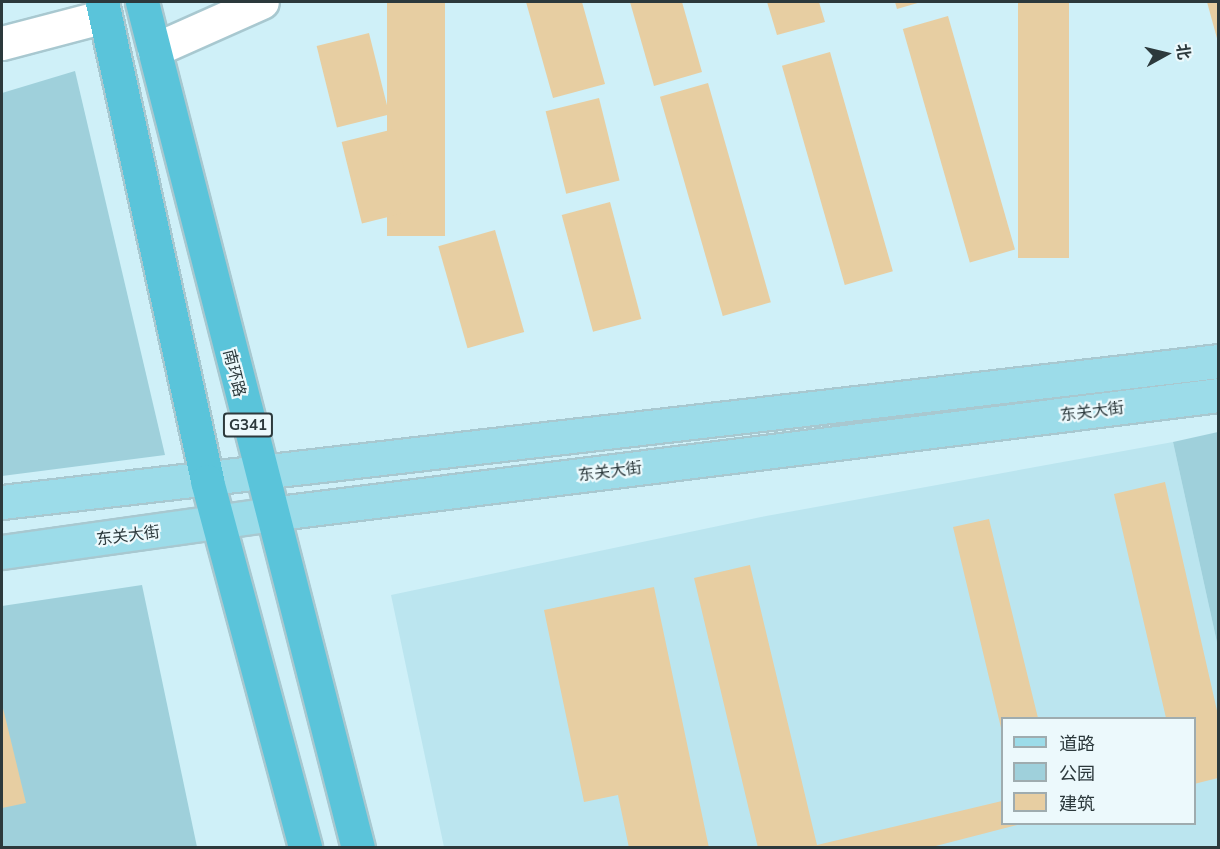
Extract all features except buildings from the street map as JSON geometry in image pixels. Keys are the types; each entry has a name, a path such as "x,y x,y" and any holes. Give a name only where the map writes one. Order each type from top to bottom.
{"highway":[{"name":"南环路","path":"142,2 260,474 358,848"},
{"name":"G341","path":"103,9 207,481 221,523 305,848"}],"main road":[{"path":"2,502 207,481 1218,361"},
{"name":"东关大街","path":"2,552 221,523 271,514 1218,395"}],"street":[{"path":"154,50 262,2"},
{"path":"2,43 103,9"}],"shaded area":[{"path":"1173,442 1218,647 1218,847 444,847 391,595 761,517"}],"green space":[{"path":"75,71 165,455 2,476 2,93"},
{"path":"1218,432 1218,647 1173,442"},
{"path":"142,585 197,847 2,848 2,606"}]}
